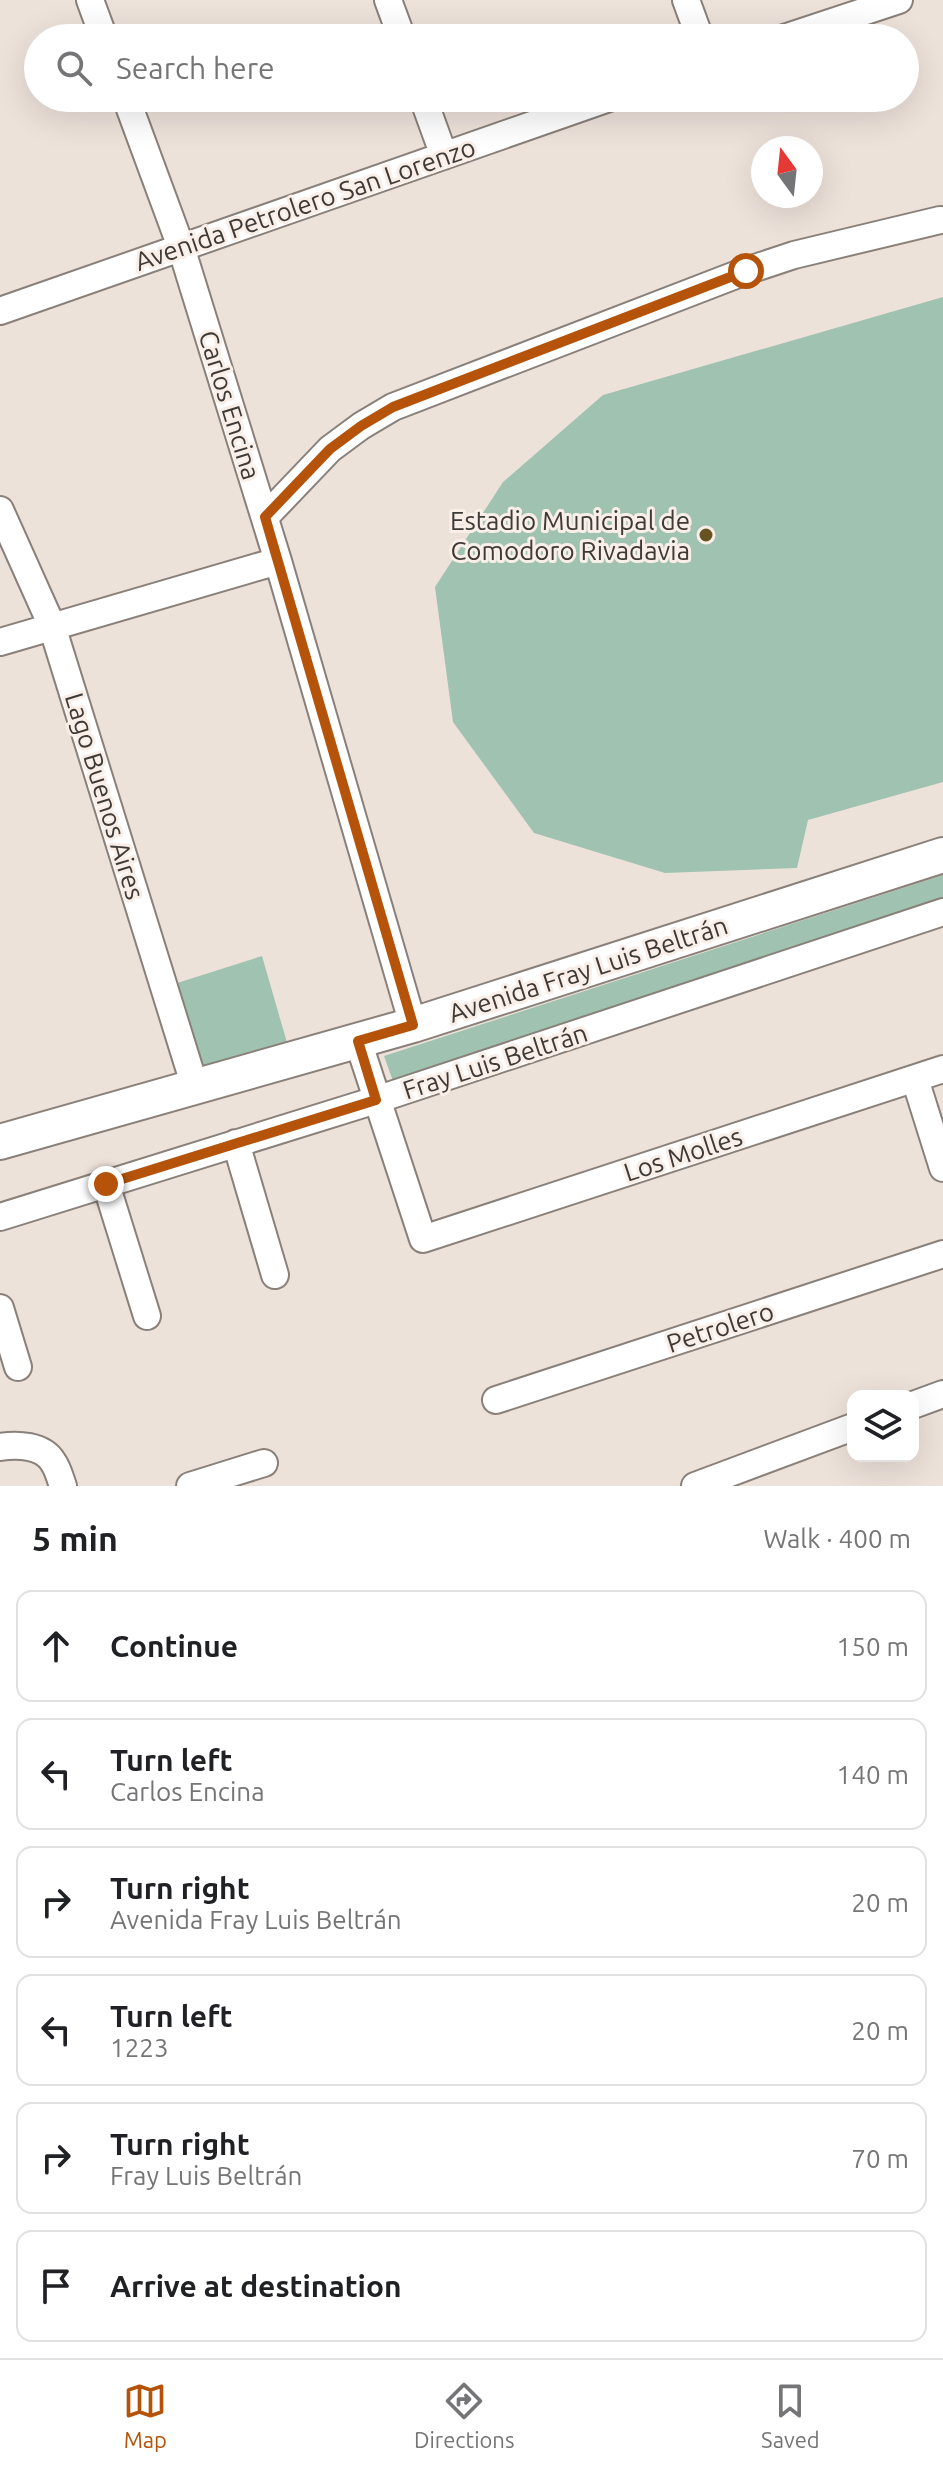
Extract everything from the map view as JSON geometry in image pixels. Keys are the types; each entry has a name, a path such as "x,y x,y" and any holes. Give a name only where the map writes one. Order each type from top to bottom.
{"main road":[{"name":"Avenida Fray Luis Beltrán","path":"0,1142 413,1025 943,855"}],"street":[{"path":"90,0 99,24"},
{"path":"388,0 397,24"},
{"path":"686,0 695,24"},
{"path":"826,24 899,0"},
{"name":"Carlos Encina","path":"131,112 181,247 265,517 413,1025"},
{"path":"428,112 444,156"},
{"name":"Avenida Petrolero San Lorenzo","path":"0,311 569,112"},
{"path":"265,517 330,449 393,407 782,259 940,220"},
{"name":"Lago Buenos Aires","path":"0,510 52,626 195,1087"},
{"path":"0,642 278,561"},
{"name":"Fray Luis Beltrán","path":"0,1217 376,1100 943,912"},
{"path":"358,1041 376,1100"},
{"name":"Los Molles","path":"376,1100 423,1239 943,1069"},
{"path":"915,1079 943,1168"},
{"path":"236,1143 275,1275"},
{"path":"106,1184 147,1316"},
{"name":"Petrolero","path":"496,1400 943,1254"},
{"path":"0,1308 18,1367"},
{"path":"919,1403 943,1394"},
{"path":"695,1486 847,1429"},
{"path":"0,1447 14,1444 40,1450 52,1459 63,1486"},
{"path":"190,1486 264,1463"}],"green space":[{"name":"Estadio Municipal de Comodoro Rivadavia","path":"943,297 943,782 808,820 797,868 665,873 534,833 453,722 435,587 503,482 603,395"},
{"path":"943,875 943,904 394,1084 384,1056"},
{"path":"262,956 290,1053 199,1078 174,984"}],"place":[{"name":"Estadio Municipal de Comodoro Rivadavia","path":"706,535"}],"route":[{"path":"106,1184 376,1100 358,1041 413,1025 265,517 330,449 393,407 746,271"}]}
